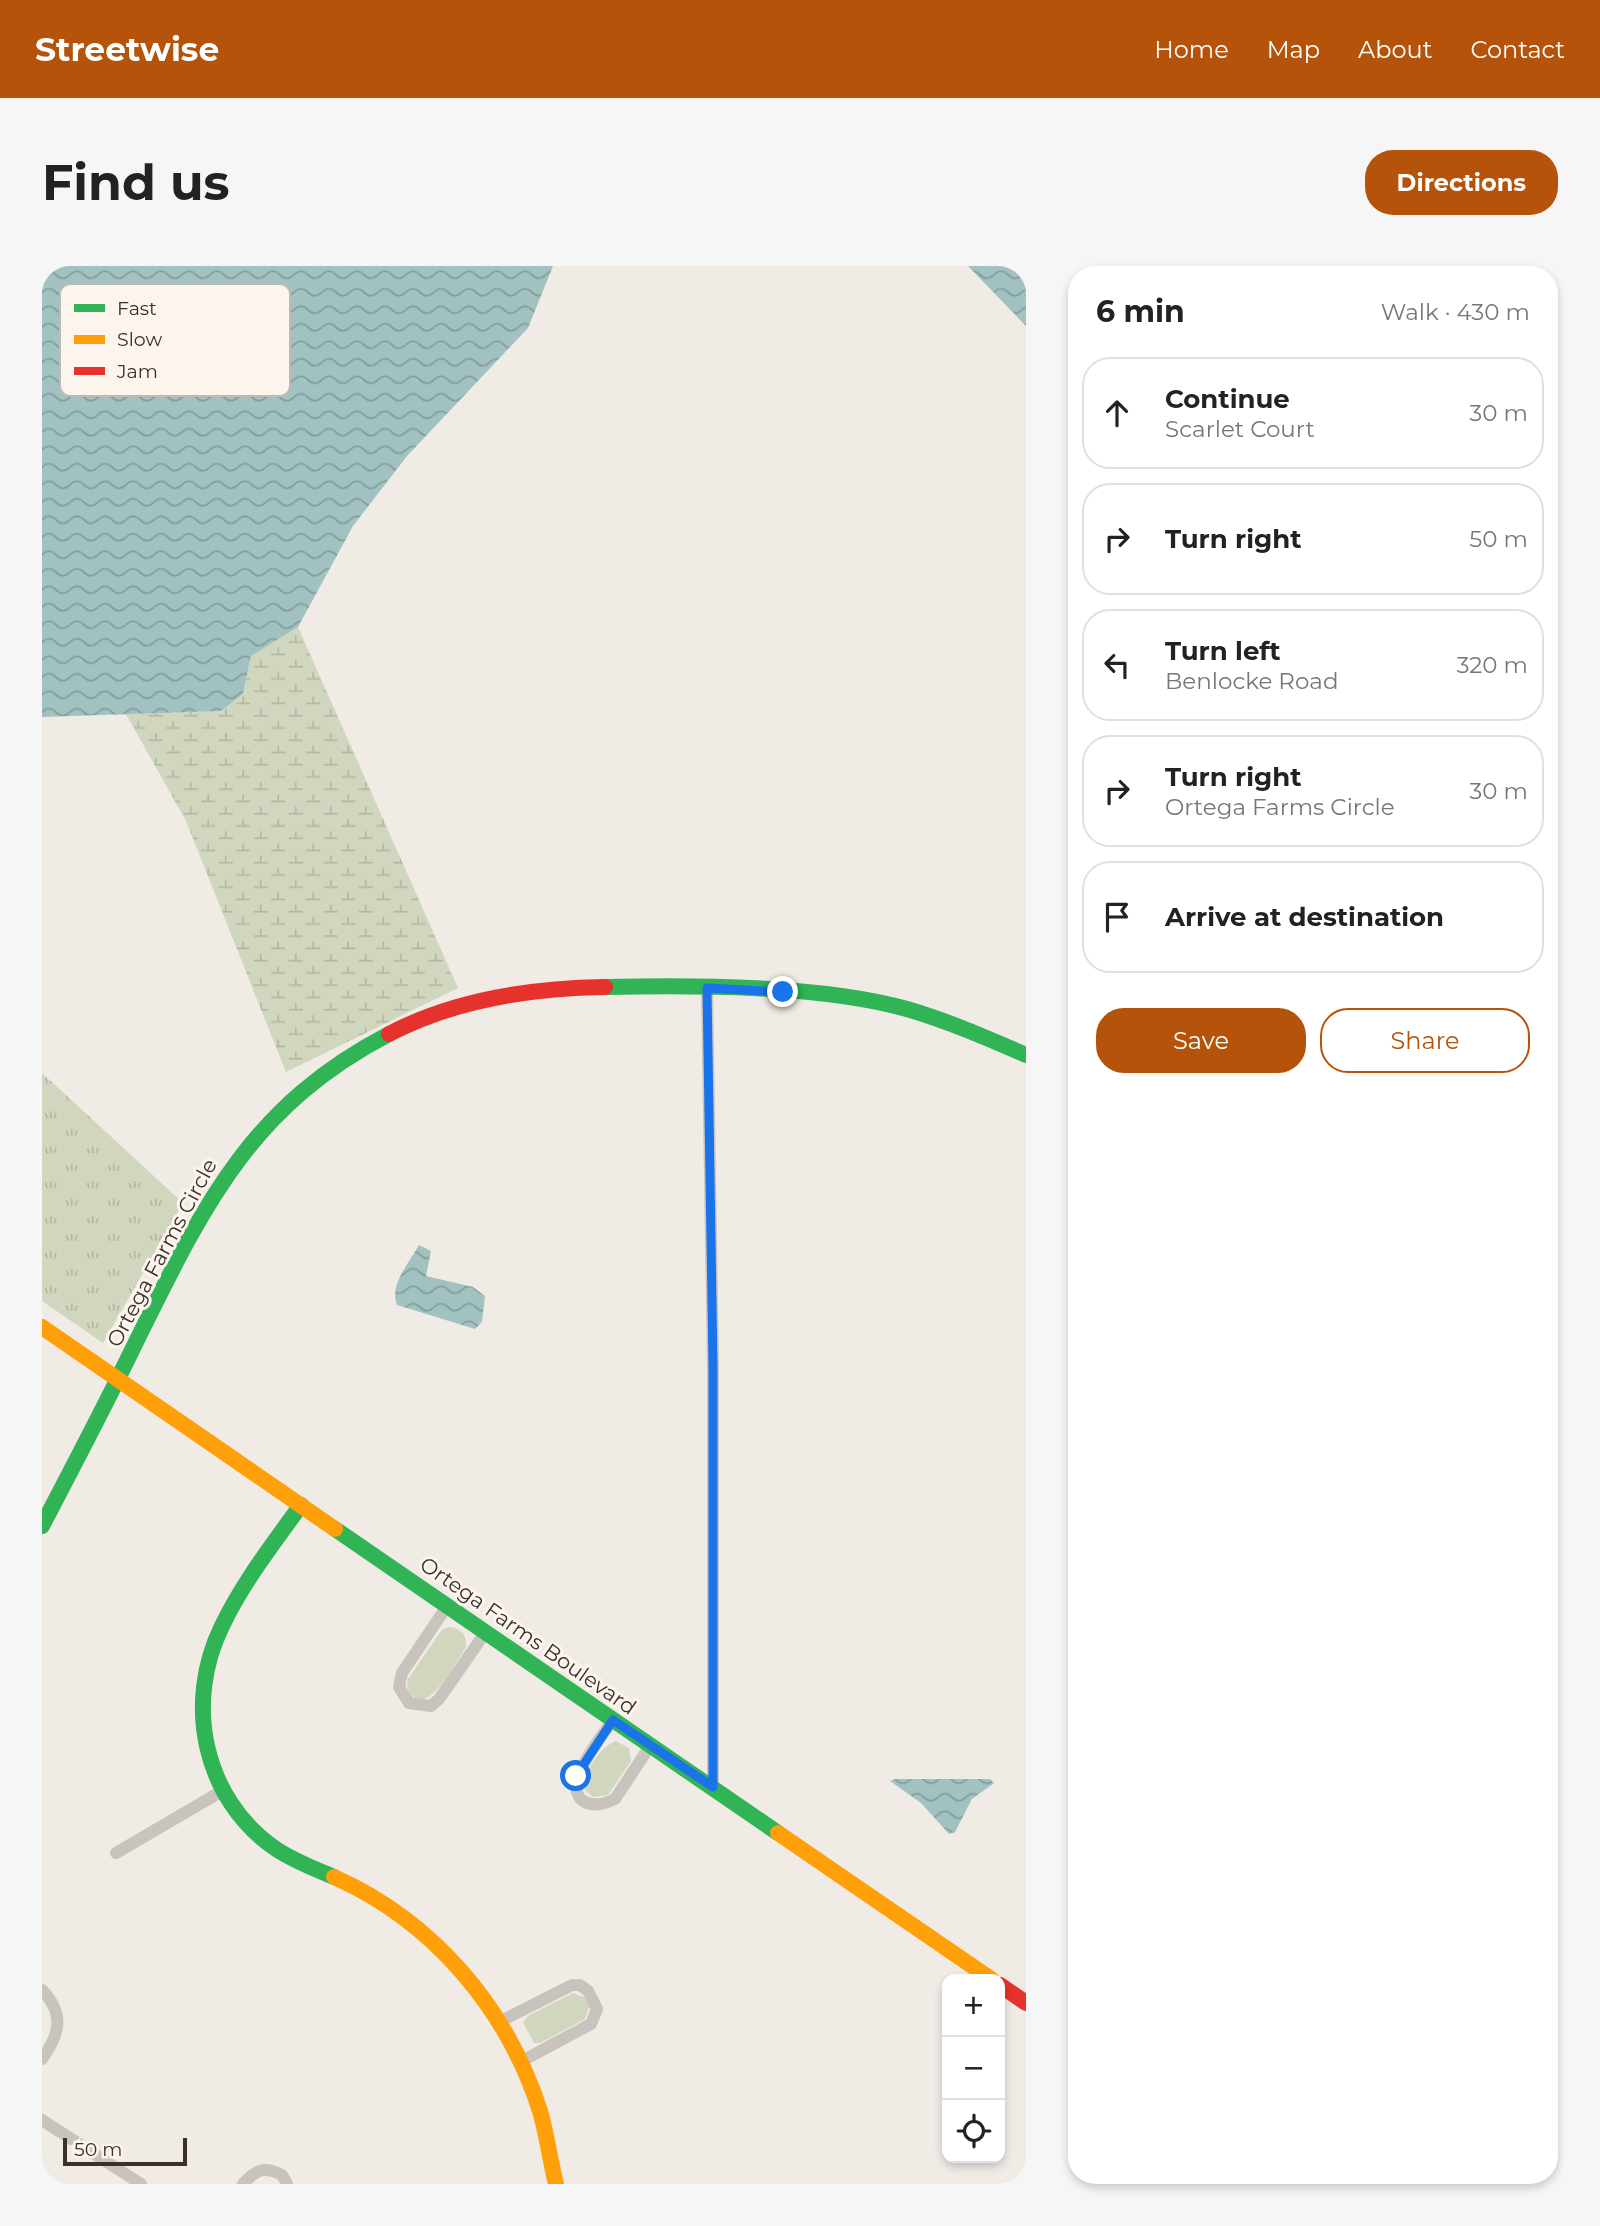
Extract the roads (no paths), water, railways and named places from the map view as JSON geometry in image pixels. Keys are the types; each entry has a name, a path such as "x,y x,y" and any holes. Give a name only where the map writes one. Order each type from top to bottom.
{"street":[{"name":"Ortega Farms Circle","path":"42,1526 222,1178 265,1126 305,1088 353,1053 427,1016 522,991 572,986 707,988 866,1000 949,1022 1026,1055"},
{"path":"707,988 713,1379 713,1787"},
{"name":"Ortega Farms Boulevard","path":"42,1327 984,1974"},
{"path":"301,1505 225,1616 203,1674 200,1705 202,1732 222,1791 236,1811 277,1849 347,1883 400,1914 450,1959 499,2022 520,2062 547,2137 556,2184"},
{"path":"447,1606 402,1674 399,1687 409,1703 431,1706 439,1699 485,1633"},
{"path":"613,1720 576,1776 578,1795 584,1801 605,1804 615,1799 650,1746"},
{"path":"116,1853 222,1791"},
{"path":"499,2022 572,1985 580,1985 593,2000 597,2009 591,2024 520,2062"},
{"path":"1005,1988 1026,2003"},
{"path":"42,1990 53,2002 59,2027 55,2040 42,2059"},
{"path":"42,2120 141,2184"},
{"path":"243,2184 254,2172 262,2169 282,2175 288,2184"}],"water":[{"path":"55,266 553,266 528,328 407,456 353,526 298,627 251,656 243,694 221,711 42,717 42,285"},
{"path":"968,266 1026,266 1026,326"},
{"path":"419,1245 431,1251 426,1276 473,1287 485,1296 482,1322 475,1329 397,1305 395,1297 398,1282"},
{"path":"990,1779 994,1783 972,1799 955,1832 949,1834 921,1803 890,1781"}]}
